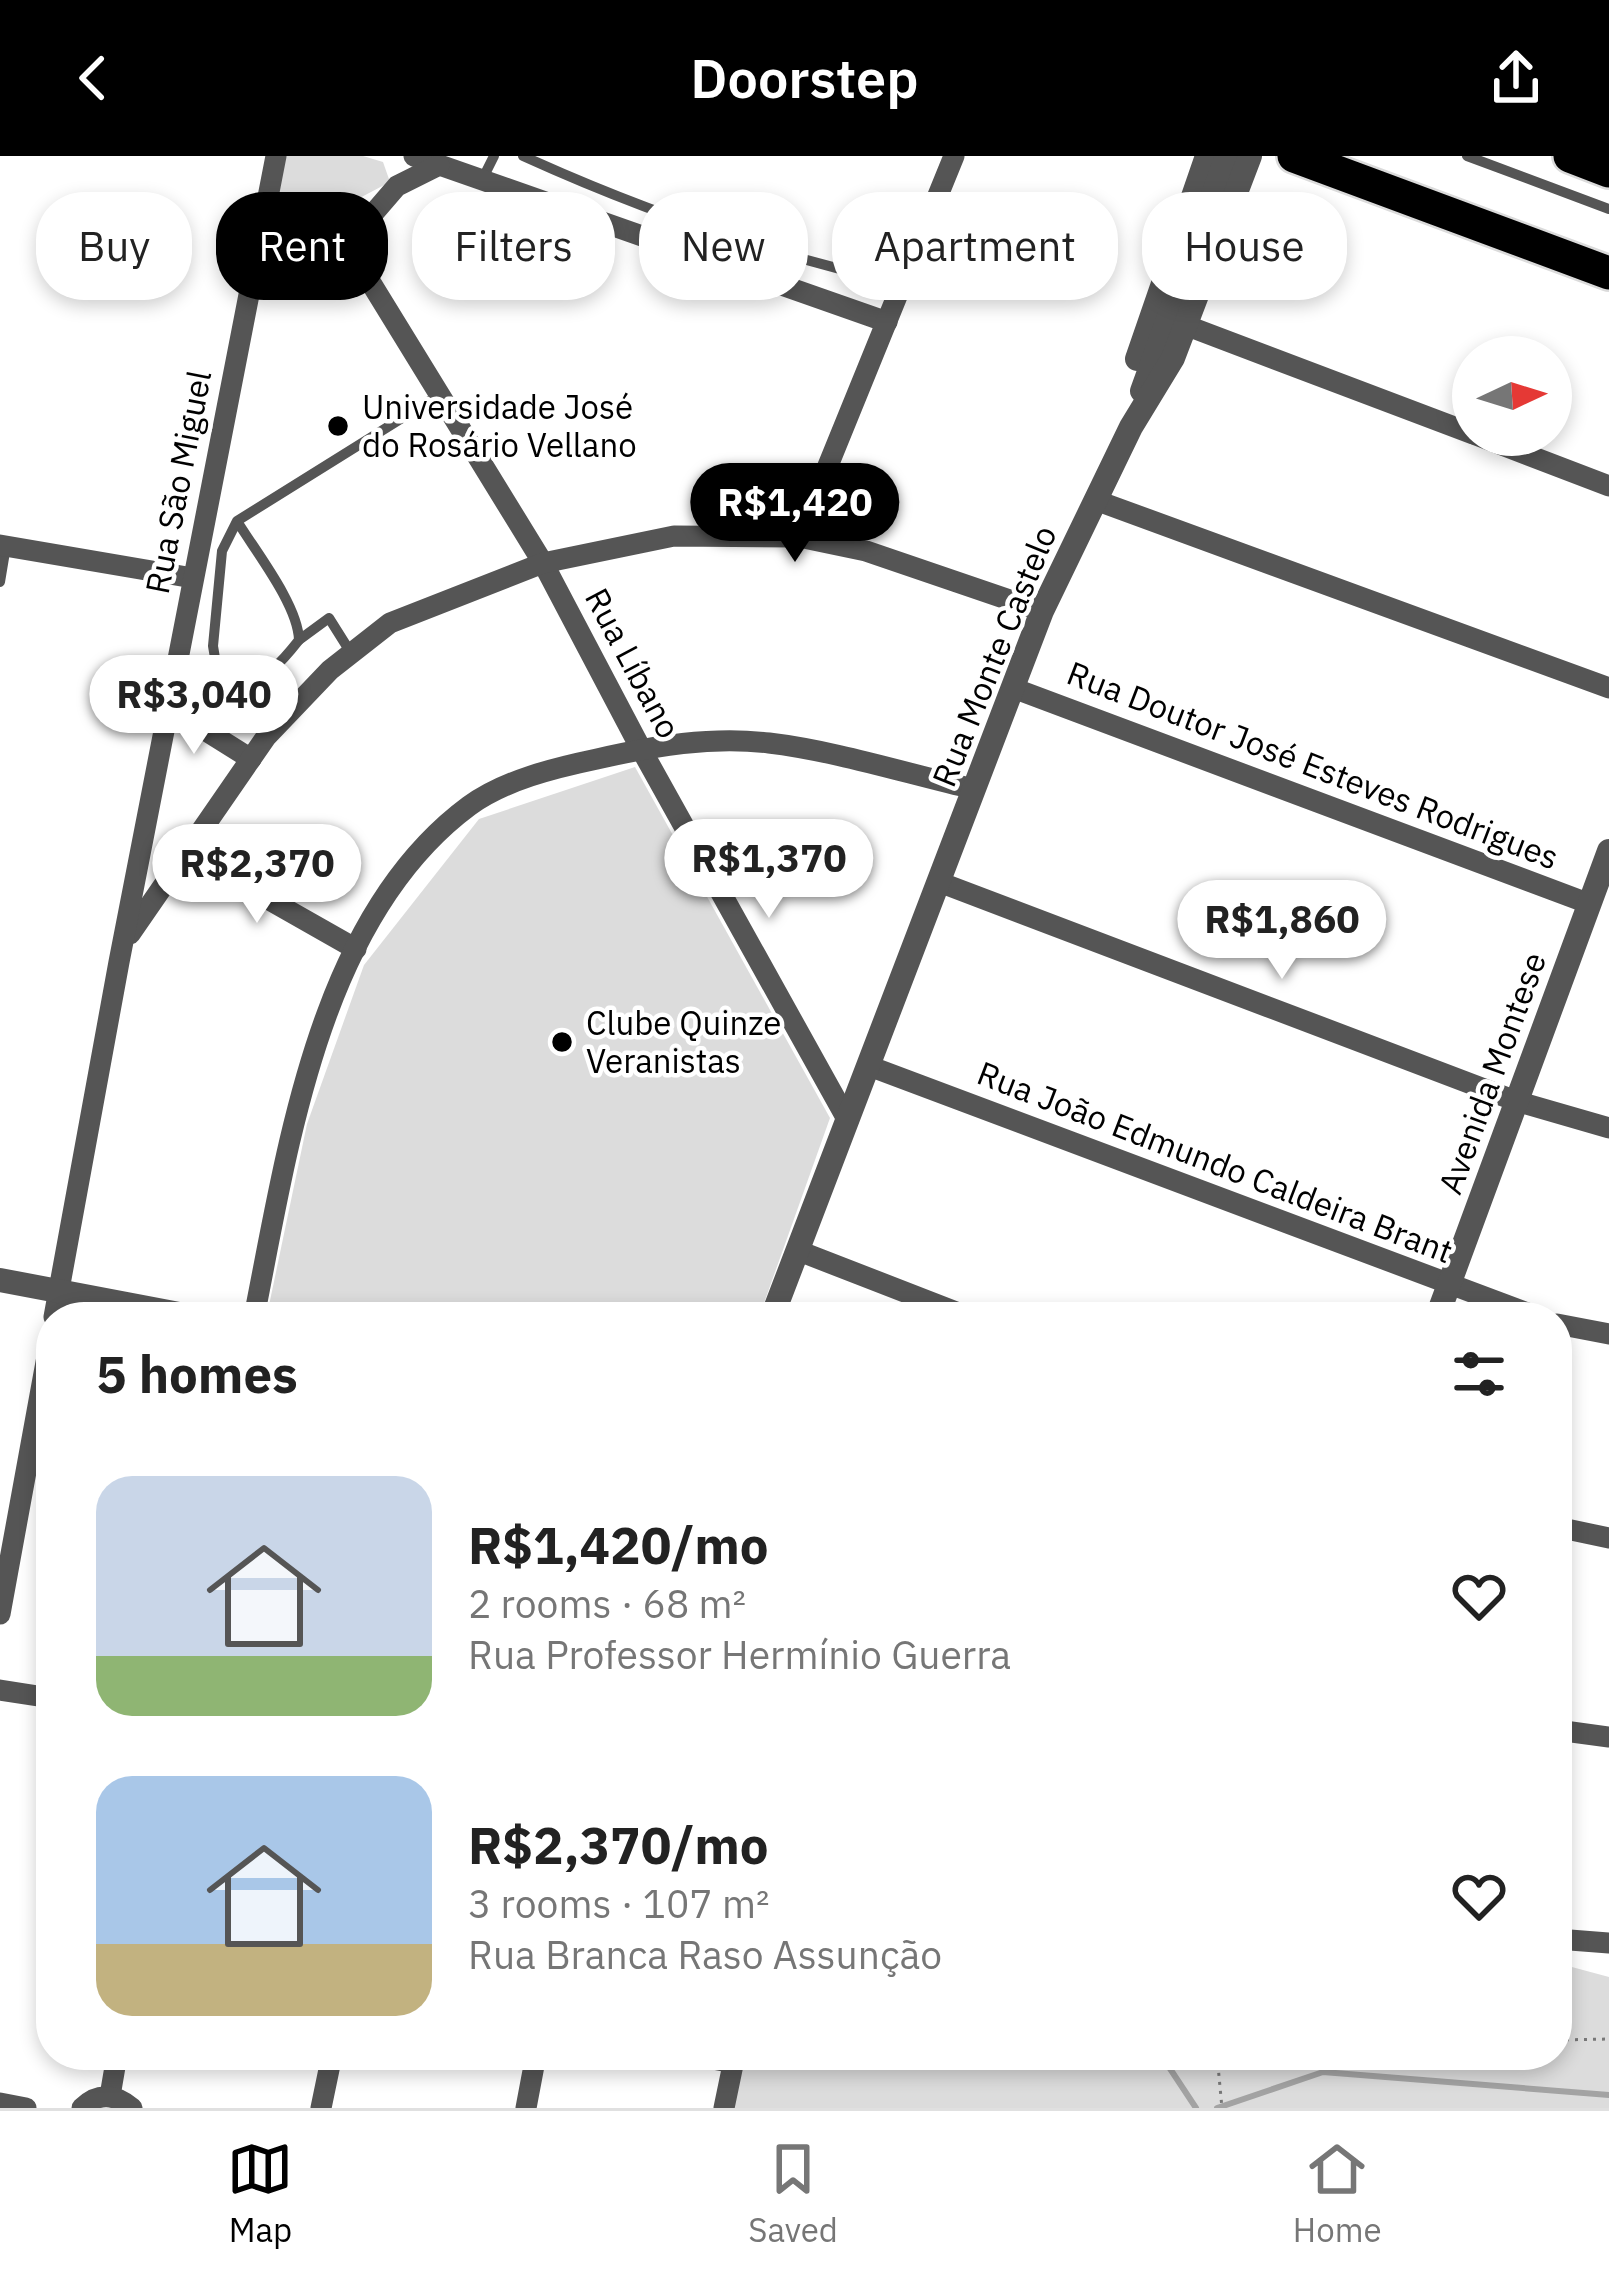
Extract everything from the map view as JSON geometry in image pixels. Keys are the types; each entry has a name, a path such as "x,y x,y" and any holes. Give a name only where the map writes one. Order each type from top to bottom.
{"highway":[{"path":"1294,156 1609,273"},
{"path":"1570,156 1609,171"}],"street":[{"name":"Rua São Miguel","path":"269,192 276,156"},
{"path":"414,156 887,322"},
{"path":"939,192 954,156"},
{"name":"Rua Monte Castelo","path":"1131,427 1139,346 1207,156"},
{"path":"1131,427 1226,156"},
{"name":"Rua Monte Castelo","path":"778,1302 1042,611 1131,427 1173,358 1250,156"},
{"path":"388,197 398,186 440,165"},
{"name":"Rua São Miguel","path":"57,1302 247,300"},
{"name":"Rua Líbano","path":"381,300 543,562 848,1121"},
{"path":"799,537 896,300"},
{"path":"1185,325 1452,427"},
{"path":"1530,456 1609,486"},
{"path":"1095,500 1609,688"},
{"path":"121,951 266,737 330,670 391,623 543,562 674,536 799,537 866,551 1042,611"},
{"path":"3,546 193,578"},
{"name":"Rua Doutor José Esteves Rodrigues","path":"1013,688 1590,904"},
{"path":"168,707 251,759"},
{"path":"257,1302 293,1124 321,1030 356,949 406,866 471,805 544,770 703,740 770,743 974,789"},
{"path":"144,830 152,846 182,857 356,949"},
{"name":"Avenida Montese","path":"1443,1302 1609,851"},
{"path":"939,882 1516,1101 1609,1128"},
{"name":"Rua João Edmundo Caldeira Brant","path":"869,1066 1495,1302"},
{"path":"799,1251 931,1302"},
{"path":"0,1280 52,1302"},
{"path":"1572,1327 1609,1334"},
{"path":"0,1613 36,1417"},
{"path":"1572,1530 1609,1538"},
{"path":"0,1690 36,1696"},
{"path":"1572,1732 1609,1737"},
{"path":"1572,1940 1609,1943"},
{"path":"110,2096 114,2070"},
{"path":"321,2108 329,2070"},
{"path":"526,2108 533,2070"},
{"path":"724,2108 732,2070"},
{"path":"82,2108 97,2097 110,2096 131,2108"},
{"path":"0,2103 26,2108"}],"lane":[{"path":"482,180 494,156"},
{"path":"523,156 680,219 832,266"},
{"path":"1467,156 1609,209"},
{"path":"351,653 329,618 299,640 283,662 258,682 237,686 215,658 214,611 222,550 237,521 440,395"},
{"path":"237,521 299,627 299,640"},
{"path":"1,575 3,546"}],"path":[{"path":"1572,2040 1609,2039"},
{"path":"1218,2070 1222,2108"}],"shaded area":[{"path":"280,156 363,156 383,162 390,182 371,192 273,192"},
{"name":"Clube Quinze Veranistas","path":"635,767 830,1118 764,1302 270,1302 307,1124 364,965 479,819"},
{"path":"1572,1967 1609,1977 1609,2108 731,2108 738,2070 1572,2070"}],"waterway":[{"path":"1171,2070 1196,2108"},
{"path":"1217,2108 1323,2072 1609,2095"}],"place":[{"name":"Universidade José do Rosário Vellano","path":"338,426"},
{"name":"Clube Quinze Veranistas","path":"562,1042"}]}
